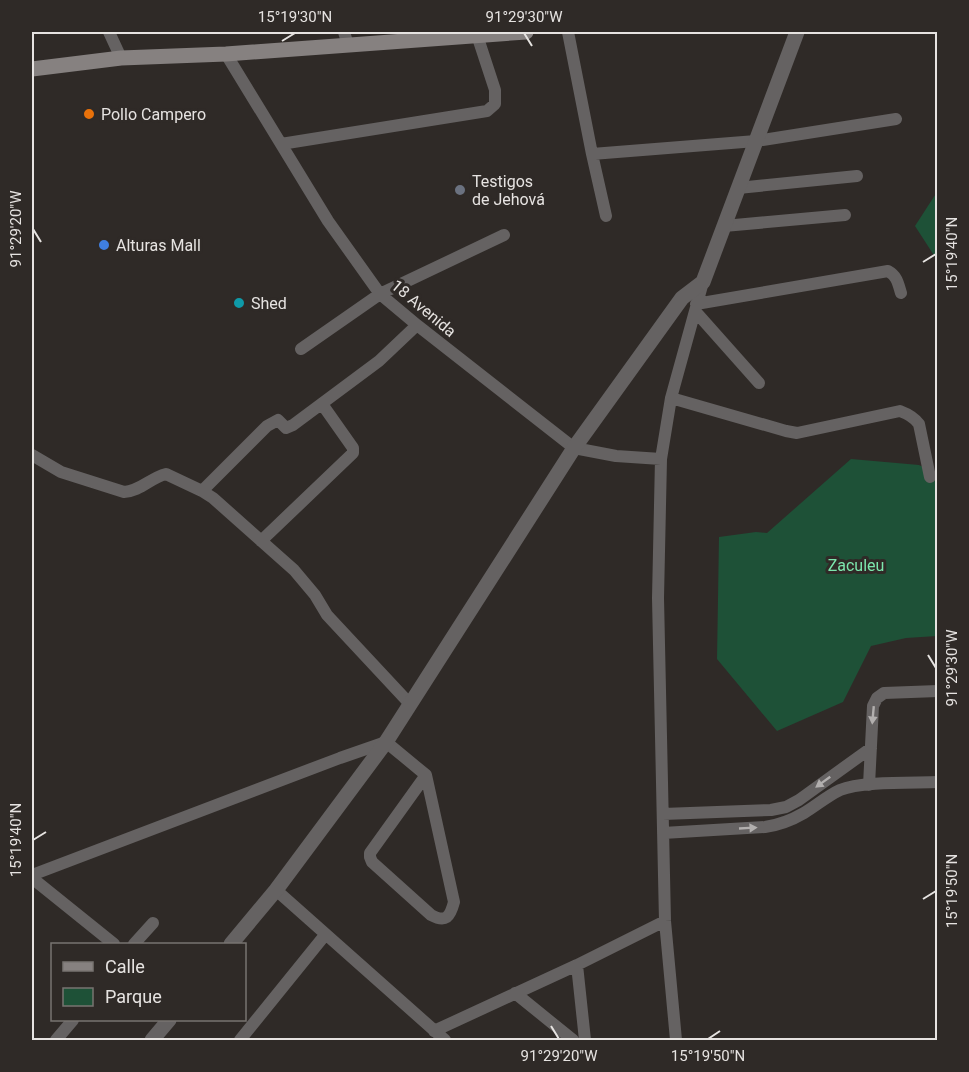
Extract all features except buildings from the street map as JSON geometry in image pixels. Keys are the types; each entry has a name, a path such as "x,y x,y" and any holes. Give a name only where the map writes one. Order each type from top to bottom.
{"main road":[{"path":"32,69 121,58 226,54 346,38 526,32"}],"street":[{"path":"109,32 121,58"},
{"path":"568,32 606,216"},
{"path":"676,1041 664,921 658,598 661,459 671,398 695,307 797,32"},
{"path":"281,144 488,111 495,104 495,90 477,35"},
{"name":"18 Avenida","path":"226,54 328,221 380,294 574,448 616,456 661,459"},
{"path":"592,154 756,141 896,119"},
{"path":"738,188 857,176"},
{"path":"724,226 845,214"},
{"path":"301,349 380,294 504,236"},
{"path":"695,307 888,271 896,278 901,292"},
{"path":"233,943 276,890 387,742 574,448 682,298 703,282"},
{"path":"695,307 759,383"},
{"path":"202,491 267,426 278,420 286,428 290,427 379,361 417,325"},
{"path":"671,398 797,433 900,411 908,414 919,424 930,477"},
{"path":"261,541 353,453 353,448 322,404"},
{"path":"32,455 61,472 124,492 138,489 166,474 213,498 294,570 327,615 410,704"},
{"path":"869,784 873,706 881,695 938,691"},
{"path":"387,742 426,775 454,902 451,913 444,919 430,915 372,862 370,857 370,853 426,775"},
{"path":"112,943 32,876 339,758 387,742"},
{"path":"663,814 771,810 786,807 871,748"},
{"path":"663,833 776,825 805,813 846,788 869,784 938,782"},
{"path":"276,890 445,1041"},
{"path":"434,1031 577,965 664,921"},
{"path":"136,943 153,923"},
{"path":"240,1041 325,935"},
{"path":"577,965 585,1041"},
{"path":"515,993 573,1041"},
{"path":"56,1041 72,1021"},
{"path":"152,1041 168,1021"}],"green space":[{"path":"937,192 937,260 915,226"},
{"name":"Zaculeu","path":"851,459 919,465 937,474 937,636 906,638 871,646 843,702 777,731 717,659 719,537 756,532 767,533"}],"place":[{"name":"Pollo Campero","path":"89,114"},
{"name":"Testigos de Jehová","path":"460,190"},
{"name":"Alturas Mall","path":"104,245"},
{"name":"Shed","path":"239,303"}]}
